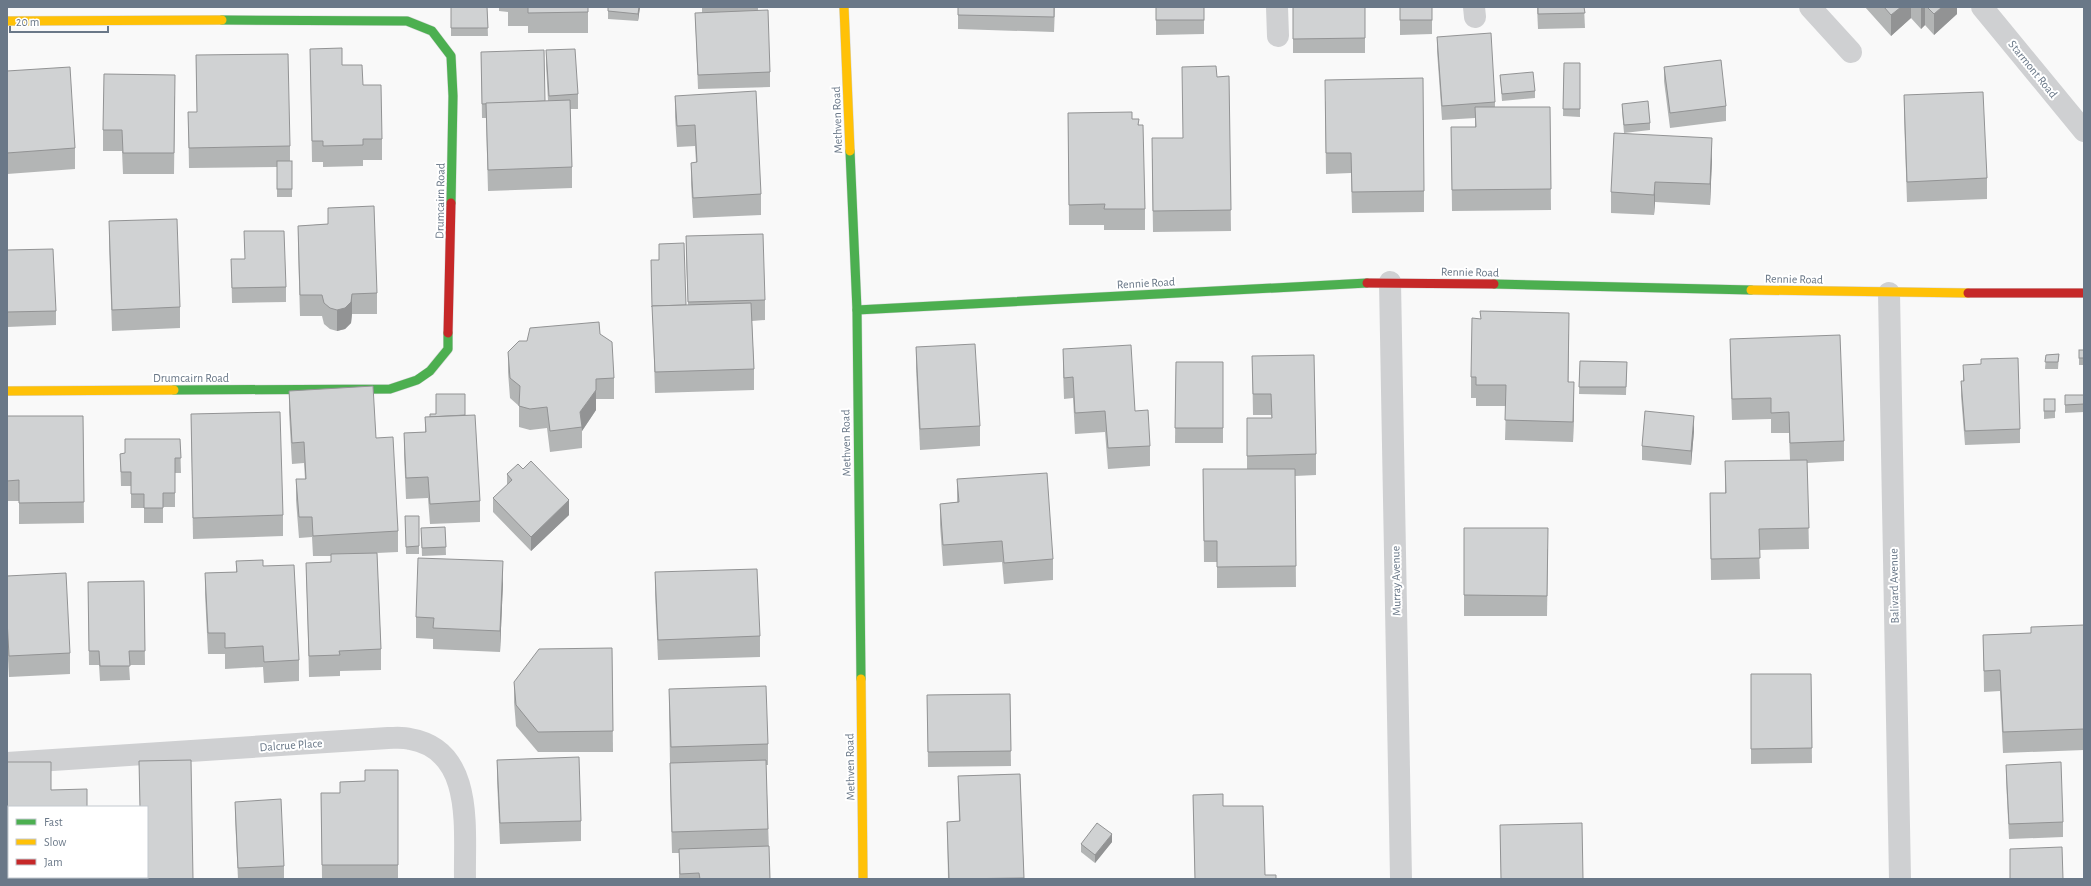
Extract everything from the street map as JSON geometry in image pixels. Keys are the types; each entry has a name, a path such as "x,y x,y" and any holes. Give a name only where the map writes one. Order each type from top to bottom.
{"street":[{"name":"Methven Road","path":"844,7 857,310 863,879"},
{"path":"1277,7 1278,36"},
{"path":"1810,7 1851,52"},
{"name":"Starmont Road","path":"1982,7 2084,131"},
{"name":"Drumcairn Road","path":"7,21 407,21 432,31 451,56 453,96 448,349 434,369 413,383 390,389 7,392"},
{"name":"Rennie Road","path":"857,310 1390,282 1889,293 2084,293"},
{"name":"Murray Avenue","path":"1390,282 1401,879"},
{"name":"Balivard Avenue","path":"1889,293 1900,879"},
{"name":"Dalcrue Place","path":"7,763 388,738 410,739 430,746 447,760 459,779 464,800 465,879"}],"building":[{"path":"451,7 487,7 488,28 451,28"},
{"path":"528,7 588,7 588,12 528,13"},
{"path":"608,7 639,7 638,14 608,11"},
{"path":"958,7 1054,7 1054,17 958,15"},
{"path":"1156,7 1204,7 1204,20 1156,20"},
{"path":"1293,7 1365,7 1365,38 1293,39"},
{"path":"1400,7 1432,7 1432,20 1400,20"},
{"path":"1538,7 1584,7 1585,13 1538,14"},
{"path":"1884,7 1901,7 1891,15"},
{"path":"1927,7 1942,7 1934,14"},
{"path":"768,10 770,72 698,75 695,13"},
{"path":"1491,33 1495,102 1442,106 1437,37"},
{"path":"342,48 342,65 362,65 363,85 381,85 382,139 363,139 363,145 323,146 323,141 312,141 310,49"},
{"path":"575,49 578,94 549,96 546,50"},
{"path":"544,50 545,101 482,104 481,52"},
{"path":"288,54 290,146 189,148 188,112 197,112 196,55"},
{"path":"1721,60 1726,106 1670,113 1664,67"},
{"path":"1564,63 1580,63 1580,109 1563,109"},
{"path":"1216,66 1217,77 1229,76 1231,210 1153,211 1152,138 1183,138 1182,67"},
{"path":"70,67 75,148 7,153 7,71"},
{"path":"1533,72 1535,91 1502,94 1500,75"},
{"path":"104,74 175,75 174,153 123,153 122,130 103,130"},
{"path":"1423,78 1424,191 1352,192 1351,153 1326,153 1325,80"},
{"path":"756,91 761,194 693,198 691,163 697,162 695,125 677,126 675,96"},
{"path":"1983,92 1987,178 1907,182 1904,95"},
{"path":"570,100 572,167 488,170 486,103"},
{"path":"1648,101 1650,123 1624,125 1622,104"},
{"path":"1475,107 1550,107 1551,189 1452,190 1451,127 1476,127"},
{"path":"1132,112 1132,119 1139,119 1138,125 1143,125 1145,209 1104,209 1105,204 1069,205 1068,113"},
{"path":"1614,133 1712,138 1710,184 1655,182 1654,195 1611,192"},
{"path":"277,161 292,161 292,189 277,189"},
{"path":"374,206 377,293 352,294 351,302 345,308 337,310 330,308 324,303 322,295 300,295 298,226 328,224 328,208"},
{"path":"177,219 180,307 112,310 109,221"},
{"path":"244,231 284,231 286,287 232,288 231,259 245,259"},
{"path":"763,234 765,300 688,302 686,236"},
{"path":"684,243 686,305 652,307 651,260 659,260 659,244"},
{"path":"53,249 56,311 7,312 7,250"},
{"path":"751,303 754,369 655,372 652,306"},
{"path":"1480,311 1569,313 1568,382 1574,382 1573,422 1505,420 1506,385 1476,385 1476,377 1471,377 1472,318 1481,319"},
{"path":"599,322 600,334 612,342 614,378 596,379 596,390 580,412 582,427 550,431 547,407 530,409 519,406 520,386 510,378 508,352 519,341 527,341 530,328"},
{"path":"1840,335 1844,441 1790,443 1789,412 1771,413 1771,398 1732,399 1730,339"},
{"path":"975,344 980,426 920,429 916,347"},
{"path":"1131,345 1135,411 1148,410 1150,446 1108,448 1105,411 1075,413 1073,377 1064,378 1063,349"},
{"path":"2079,350 2084,350 2084,358 2079,358"},
{"path":"2059,354 2058,362 2045,362 2046,355"},
{"path":"1314,355 1316,454 1247,456 1247,418 1272,418 1271,394 1253,394 1252,356"},
{"path":"2018,358 2020,429 1965,431 1961,381 1964,381 1963,365 1981,364 1981,359"},
{"path":"1580,361 1627,362 1626,387 1579,387"},
{"path":"1176,362 1223,362 1223,428 1175,428"},
{"path":"373,386 376,438 393,437 398,531 313,536 312,517 299,517 296,479 306,479 304,442 292,443 289,391"},
{"path":"436,394 465,394 465,415 430,417 430,414 436,414"},
{"path":"2065,395 2084,395 2084,404 2065,405"},
{"path":"2044,399 2055,399 2055,411 2044,411"},
{"path":"1645,411 1694,416 1691,451 1642,446"},
{"path":"280,412 283,515 193,518 191,414"},
{"path":"475,415 480,501 430,504 428,477 406,478 404,433 426,432 425,417"},
{"path":"7,416 83,416 84,502 19,503 19,480 7,481"},
{"path":"125,439 180,439 181,458 175,458 175,493 163,493 163,508 144,508 144,494 131,494 131,472 121,472 120,454 125,453"},
{"path":"1807,460 1809,528 1759,529 1760,558 1711,559 1710,493 1726,493 1725,461"},
{"path":"531,461 569,500 531,537 493,498 512,480 507,474 518,464 523,469"},
{"path":"1203,469 1295,469 1296,566 1217,567 1217,541 1204,541"},
{"path":"1047,473 1053,559 1004,563 1002,541 943,545 940,504 959,502 957,479"},
{"path":"405,516 419,516 419,546 406,547"},
{"path":"445,527 446,547 422,548 421,528"},
{"path":"1464,528 1548,528 1547,596 1464,595"},
{"path":"377,553 381,649 339,651 340,655 309,656 306,563 331,562 331,554"},
{"path":"418,558 503,561 500,631 433,628 434,618 416,617"},
{"path":"263,560 263,566 294,565 299,660 264,662 263,646 225,648 225,633 208,633 205,573 237,572 236,561"},
{"path":"757,569 760,636 658,640 655,572"},
{"path":"66,573 70,653 9,656 7,576"},
{"path":"144,581 145,651 129,651 130,666 100,666 99,651 89,651 88,582"},
{"path":"2084,625 2084,729 2003,732 2000,670 1984,671 1983,635 2031,633 2031,627"},
{"path":"612,648 613,731 538,732 516,705 514,682 539,649"},
{"path":"1751,674 1811,674 1812,748 1751,749"},
{"path":"766,686 768,744 671,747 669,689"},
{"path":"1010,694 1011,751 928,752 927,695"},
{"path":"579,757 581,821 500,823 497,760"},
{"path":"191,760 193,879 135,879 148,878 148,806 140,806 139,761"},
{"path":"766,760 768,829 672,832 670,763"},
{"path":"7,762 51,762 51,790 87,789 87,806 8,806 8,878 87,879 7,879"},
{"path":"2061,762 2063,822 2009,824 2006,765"},
{"path":"365,770 398,770 398,865 322,865 321,793 340,793 340,782 365,781"},
{"path":"1020,774 1024,878 949,879 947,822 960,821 958,776"},
{"path":"1223,794 1223,806 1263,806 1265,875 1276,875 1276,879 1195,879 1193,795"},
{"path":"281,799 284,866 238,868 235,802"},
{"path":"1097,823 1112,834 1095,855 1081,844"},
{"path":"1582,823 1583,879 1501,879 1500,825"},
{"path":"769,846 770,879 700,879 699,873 680,874 679,849"},
{"path":"2062,847 2063,879 2010,879 2010,849"}],"traffic: fast":[{"path":"222,20 407,21 432,31 451,56 453,96 451,203"},
{"path":"850,151 857,310 861,679"},
{"path":"857,310 1367,283"},
{"path":"1494,284 1751,290"},
{"path":"174,390 390,389 417,380 430,371 448,349 448,333"}],"traffic: slow":[{"path":"844,7 850,151"},
{"path":"7,21 222,20"},
{"path":"1751,290 1968,293"},
{"path":"7,391 174,390"},
{"path":"861,679 863,879"}],"traffic: jam":[{"path":"448,333 451,203"},
{"path":"1367,283 1494,284"},
{"path":"1968,293 2084,293"}]}
